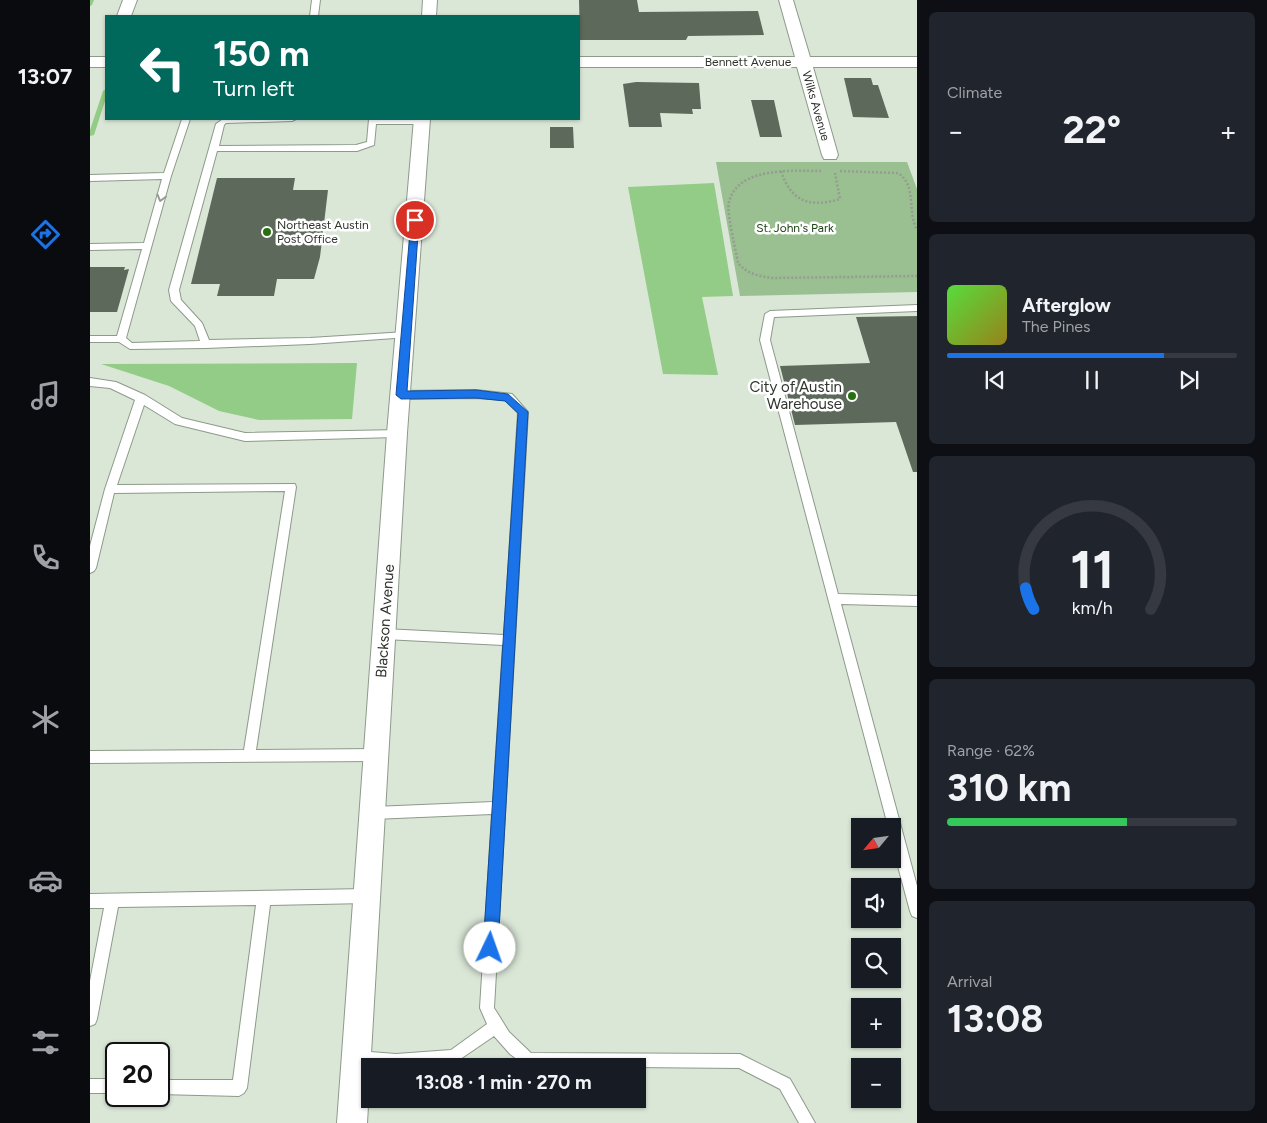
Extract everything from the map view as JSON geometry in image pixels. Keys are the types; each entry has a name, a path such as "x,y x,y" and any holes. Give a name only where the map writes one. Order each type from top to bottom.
{"street":[{"path":"124,15 130,0"},
{"path":"429,15 430,0"},
{"name":"Wilks Avenue","path":"786,0 830,155"},
{"path":"90,62 105,62"},
{"name":"Bennett Avenue","path":"580,62 917,62"},
{"name":"Blackson Avenue","path":"352,1123 397,433 422,120"}],"lane":[{"path":"314,15 316,0"},
{"path":"121,339 167,176 186,120"},
{"path":"206,345 199,325 176,301 174,290 220,124 224,121 258,120"},
{"path":"214,149 357,148 371,143 372,121 422,120"},
{"path":"90,178 167,176"},
{"path":"90,248 148,246"},
{"path":"917,308 770,314 765,340 917,911"},
{"path":"90,339 121,339 130,346 206,345 406,335"},
{"path":"90,382 112,384 142,398 179,420 245,437 397,433"},
{"path":"401,395 476,394 508,398 523,412 487,1008 494,1026 512,1048 529,1060 740,1061 786,1084 807,1123"},
{"path":"90,568 110,489 142,398"},
{"path":"110,489 291,488 249,756"},
{"path":"834,599 917,601"},
{"path":"384,634 509,640"},
{"path":"90,757 376,754"},
{"path":"372,813 499,808"},
{"path":"90,902 367,896"},
{"path":"170,1087 239,1088 264,898"},
{"path":"90,1019 112,901"},
{"path":"356,1058 396,1061 454,1057 494,1026"},
{"path":"90,1086 105,1086"}],"path":[{"path":"781,171 788,190 795,196 819,205 840,199 834,171 898,173 908,181 912,205 911,218 917,230"},
{"path":"826,171 781,171 745,180 730,196 728,203 738,263 742,269 749,273 772,278 917,276"}],"green space":[{"name":"St. John's Park","path":"716,162 907,162 917,189 917,292 740,296"}],"shaded area":[{"path":"714,183 733,296 702,297 718,375 663,374 628,187"},
{"path":"357,363 352,419 259,420 219,411 169,386 101,364"}],"building":[{"path":"579,0 637,0 639,12 758,11 764,35 688,36 686,40 580,40"},
{"path":"844,78 871,78 873,85 878,85 889,118 853,117"},
{"path":"636,82 699,83 701,109 692,109 693,114 660,113 662,127 629,127 623,84"},
{"path":"751,100 774,100 782,137 760,137"},
{"path":"550,127 573,127 574,148 550,148"},
{"path":"217,178 295,178 293,190 328,190 320,257 314,279 277,279 274,296 217,296 220,284 191,284"},
{"path":"90,267 125,267 124,270 129,269 117,312 90,312"},
{"name":"City of Austin Warehouse","path":"917,316 917,472 913,472 896,422 795,425 780,366 870,363 856,317"}],"waterway":[{"path":"90,5 92,0"},
{"path":"91,135 105,94"}],"place":[{"name":"Northeast Austin Post Office","path":"267,232"},
{"name":"City of Austin Warehouse","path":"852,396"}],"route":[{"path":"415,220 401,395 476,394 508,398 523,412 490,948"}]}
